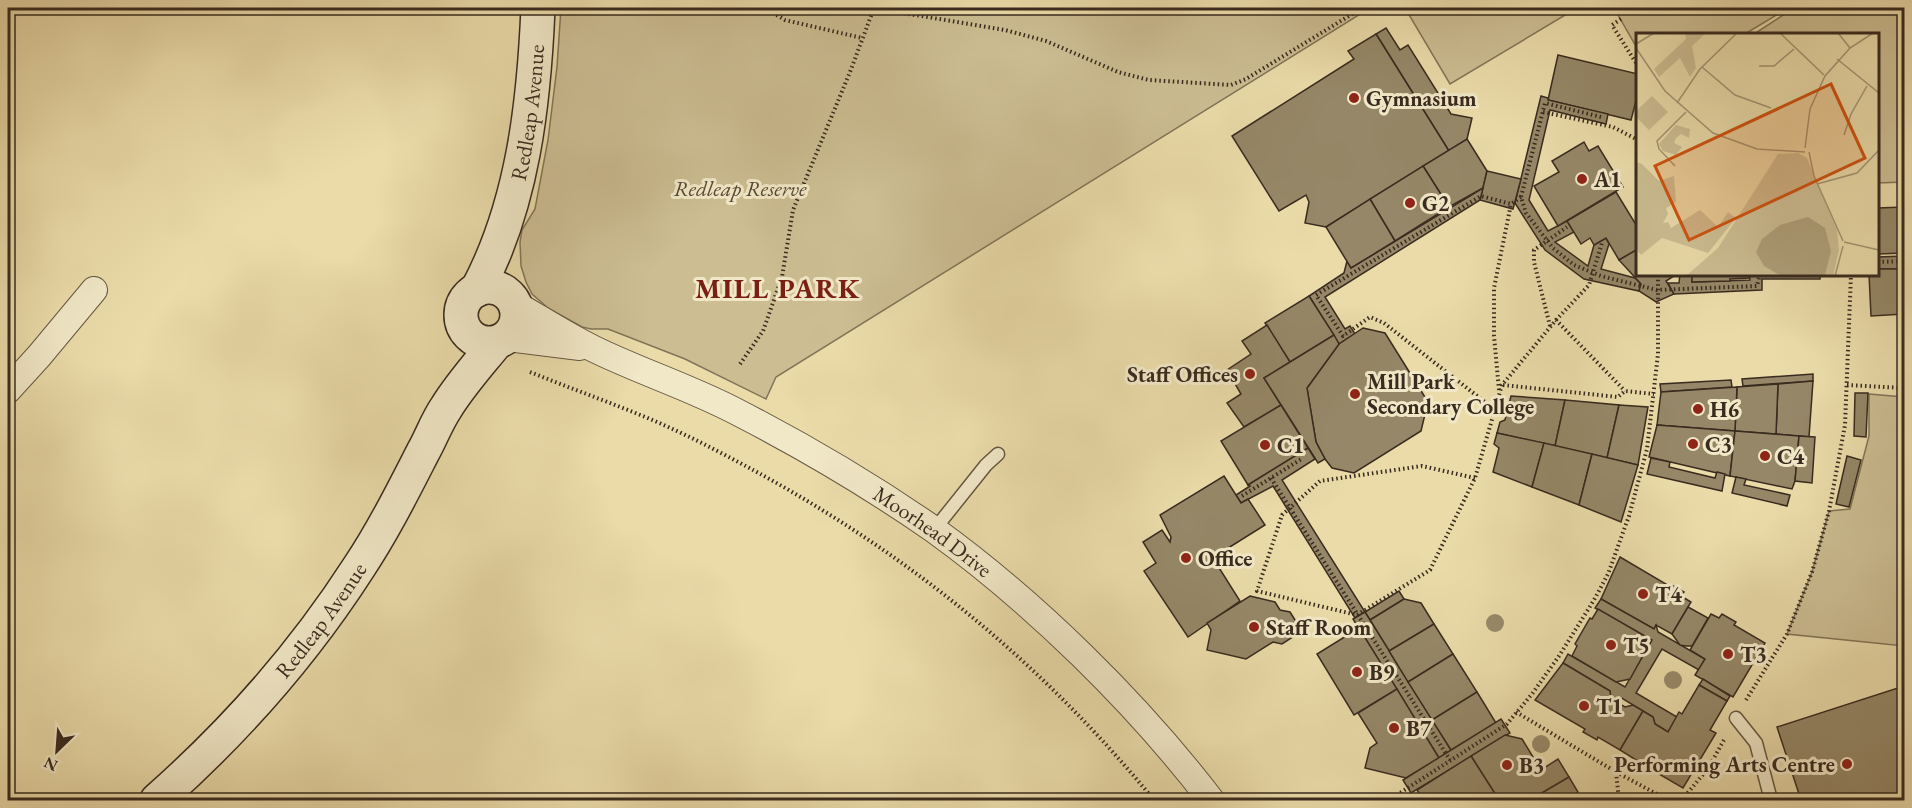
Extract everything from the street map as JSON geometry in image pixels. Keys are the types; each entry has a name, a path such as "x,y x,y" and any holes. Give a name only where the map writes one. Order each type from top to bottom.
{"street":[{"name":"Redleap Avenue","path":"477,290 488,269 509,215 519,170 536,50 538,8"},
{"name":"Redleap Avenue","path":"509,215 514,302"},
{"path":"494,287 508,294 514,302 517,322 500,338 461,319 466,299 477,290 494,287"},
{"path":"8,390 94,290"},
{"name":"Moorhead Drive","path":"514,302 592,348 714,400 741,414 826,461 934,530 1060,635 1183,764 1211,801"},
{"name":"Redleap Avenue","path":"157,801 200,762 247,712 287,666 324,617 359,567 393,511 446,408 500,338"},
{"name":"Moorhead Drive","path":"500,338 592,348"}],"lane":[{"path":"934,530 986,465 998,454"},
{"path":"1736,718 1756,743 1771,801"}],"path":[{"path":"765,8 785,20 862,38"},
{"path":"740,364 763,331 782,277 793,210 874,8 1005,30 1046,41 1118,72 1149,80 1231,85 1246,79 1362,8"},
{"path":"1621,19 1612,25 1636,63"},
{"path":"1601,117 1545,103 1521,197 1526,213 1553,248 1574,265 1657,290 1757,286 1760,276"},
{"path":"1543,112 1613,127 1636,140"},
{"path":"1495,410 1384,323 1370,317 1343,336 1316,295 1481,196 1511,204"},
{"path":"1499,394 1494,336 1494,288 1511,204 1521,197"},
{"path":"1550,327 1534,262 1534,250 1567,227"},
{"path":"1476,478 1422,466 1320,481 1282,515 1257,591 1358,615 1430,570 1476,478 1502,385 1556,320 1589,285 1602,243"},
{"path":"1879,262 1905,261"},
{"path":"1389,801 1507,724 1559,656 1608,573 1638,484 1647,449 1658,354 1658,276"},
{"path":"1682,801 1709,767 1787,634 1812,572 1829,511 1845,425 1851,276"},
{"path":"1556,320 1624,391 1654,394"},
{"path":"500,338 522,369 658,422 731,458 856,530 925,579 994,634 1055,690 1118,756 1154,801"},
{"path":"1502,385 1618,397 1624,391"},
{"path":"1847,385 1905,388"},
{"path":"1242,496 1303,458"},
{"path":"1271,478 1450,760"},
{"path":"1516,712 1668,801"},
{"path":"1616,772 1619,801"}],"green space":[{"name":"Redleap Reserve","path":"561,8 1370,8 776,377 766,399 685,359 608,329 582,327 548,308 532,294 521,266 520,242 522,230 535,209 548,140 557,67"},
{"path":"1405,8 1577,8 1450,84"},
{"path":"1614,8 1788,8 1747,33 1636,33 1636,46"},
{"path":"1794,8 1904,8 1904,182 1879,183 1879,33 1756,33"},
{"path":"1869,394 1904,397 1904,646 1787,634 1812,572 1829,511 1850,509 1869,436"}],"building":[{"path":"1386,28 1400,50 1408,45 1451,114 1472,118 1467,139 1449,151 1376,34"},
{"name":"Gymnasium","path":"1376,34 1449,151 1326,227 1305,223 1309,202 1306,195 1279,211 1232,136 1354,59 1348,51"},
{"path":"1558,55 1636,74 1636,101 1631,120 1548,100"},
{"path":"1541,96 1548,100 1608,114 1606,124 1550,110 1529,200 1548,231 1567,221 1574,232 1555,242 1588,266 1594,245 1606,238 1609,244 1601,269 1635,278 1641,284 1639,291 1584,279 1545,250 1515,203"},
{"path":"1467,139 1487,171 1483,188 1449,207 1423,166"},
{"name":"A1","path":"1584,142 1589,151 1598,146 1623,187 1558,226 1534,186 1559,172 1552,161"},
{"name":"G2","path":"1423,166 1449,207 1395,241 1370,199"},
{"path":"1487,171 1521,179 1513,209 1480,200"},
{"path":"1483,188 1480,200 1325,297 1345,329 1350,326 1355,334 1339,344 1309,296 1344,273 1347,261 1351,268"},
{"path":"1616,192 1636,225 1636,250 1619,260 1606,238 1594,245 1590,238 1581,244 1567,221"},
{"path":"1370,199 1395,241 1351,268 1326,227"},
{"path":"1904,207 1904,253 1879,254 1879,208"},
{"path":"1636,250 1636,276 1674,276 1666,281 1674,294 1656,302 1639,291 1641,284 1619,260"},
{"path":"1904,256 1904,269 1879,269 1879,257"},
{"path":"1879,269 1904,269 1904,314 1871,316 1869,276 1879,276"},
{"path":"1680,276 1692,276 1692,282 1750,280 1749,276 1820,276 1820,279 1762,279 1762,290 1674,294 1668,283 1679,283"},
{"path":"1692,276 1749,276 1749,278 1730,279 1730,281 1692,282"},
{"path":"1309,296 1334,335 1290,362 1265,323"},
{"name":"Staff Offices","path":"1267,325 1290,362 1264,378 1281,405 1244,427 1227,403 1241,394 1227,370 1251,354 1242,341"},
{"path":"1363,328 1385,333 1428,402 1421,431 1354,473 1332,468 1325,459 1316,442 1307,388 1339,344"},
{"path":"1334,335 1339,344 1307,388 1316,442 1325,459 1318,463 1264,378"},
{"path":"1813,374 1813,381 1743,386 1742,379"},
{"path":"1731,380 1732,387 1661,392 1660,384"},
{"path":"1813,381 1809,437 1776,434 1778,384"},
{"path":"1778,384 1776,434 1735,431 1737,387"},
{"name":"H6","path":"1737,387 1735,431 1657,425 1661,392"},
{"path":"1855,393 1868,393 1866,437 1854,436"},
{"path":"1511,396 1565,400 1555,446 1497,433 1500,422 1505,420"},
{"path":"1565,400 1619,405 1607,458 1555,446"},
{"name":"C1","path":"1281,405 1308,448 1248,485 1221,441"},
{"path":"1619,405 1648,407 1638,465 1607,458"},
{"name":"C3","path":"1657,425 1735,431 1730,476 1649,457"},
{"name":"C4","path":"1735,431 1799,436 1795,481 1792,489 1730,476"},
{"path":"1497,433 1544,443 1532,487 1493,472 1499,448 1494,444"},
{"path":"1799,436 1815,437 1812,483 1795,481"},
{"path":"1544,443 1592,454 1579,505 1532,487"},
{"path":"1308,448 1315,459 1282,480 1365,612 1355,618 1273,486 1241,503 1236,495 1250,486 1248,485"},
{"path":"1592,454 1638,465 1621,522 1579,505"},
{"path":"1847,456 1861,460 1849,507 1836,504"},
{"path":"1651,458 1670,462 1669,467 1715,478 1717,472 1725,474 1722,491 1647,474"},
{"name":"Office","path":"1224,476 1241,503 1248,499 1265,525 1217,555 1221,560 1216,563 1240,601 1188,637 1144,571 1156,563 1143,542 1162,530 1170,542 1171,537 1160,515"},
{"path":"1736,477 1746,479 1744,485 1790,495 1787,506 1732,493"},
{"name":"T4","path":"1620,557 1669,586 1670,584 1684,592 1681,596 1691,602 1672,634 1656,625 1654,629 1601,599"},
{"path":"1399,591 1404,599 1370,620 1365,612"},
{"name":"Staff Room","path":"1250,596 1275,602 1280,610 1290,612 1302,631 1282,644 1273,642 1246,659 1207,650 1211,630 1207,623"},
{"path":"1404,599 1421,603 1434,624 1389,651 1370,620"},
{"path":"1601,599 1654,629 1656,625 1658,632 1705,659 1699,670 1662,649 1636,693 1677,717 1668,732 1655,724 1653,717 1620,697 1611,699 1610,691 1563,663 1568,654 1625,687 1652,640 1595,608"},
{"path":"1688,607 1708,618 1692,646 1680,645 1672,634"},
{"name":"T5","path":"1598,609 1643,635 1646,650 1630,679 1616,682 1572,656 1577,646 1575,644"},
{"path":"1365,612 1451,750 1439,758 1353,619"},
{"name":"T3","path":"1711,614 1719,618 1722,614 1736,622 1734,625 1765,643 1733,697 1695,675 1705,659 1690,650"},
{"path":"1434,624 1453,654 1408,682 1389,651"},
{"name":"B9","path":"1359,628 1397,689 1354,715 1317,654"},
{"path":"1453,654 1477,692 1432,720 1408,682"},
{"name":"T1","path":"1563,663 1610,691 1611,699 1625,707 1633,705 1643,711 1620,750 1598,737 1597,740 1583,732 1585,729 1535,700"},
{"path":"1703,679 1730,696 1727,701 1699,685"},
{"path":"1699,685 1727,701 1710,730 1716,733 1683,788 1654,771 1653,773 1620,750 1643,711 1653,717 1655,724 1668,732 1679,712 1682,714"},
{"name":"Performing Arts Centre","path":"1904,686 1904,800 1801,800 1777,727"},
{"name":"B7","path":"1397,689 1439,758 1406,778 1365,768 1370,748 1377,743 1358,713"},
{"path":"1477,692 1496,723 1451,750 1432,720"},
{"path":"1501,719 1510,733 1411,793 1403,780"},
{"name":"B3","path":"1505,735 1522,739 1541,770 1558,759 1569,777 1530,800 1499,800 1471,756"},
{"path":"1471,756 1499,800 1423,800 1417,790"},
{"path":"1569,777 1578,792 1572,796 1575,800 1530,800"}],"place":[{"name":"Gymnasium","path":"1354,98"},
{"name":"A1","path":"1582,179"},
{"name":"G2","path":"1410,203"},
{"name":"Staff Offices","path":"1250,374"},
{"name":"Mill Park Secondary College","path":"1355,394"},
{"name":"H6","path":"1698,409"},
{"name":"C3","path":"1693,444"},
{"name":"C1","path":"1265,445"},
{"name":"C4","path":"1765,456"},
{"name":"Office","path":"1186,558"},
{"name":"T4","path":"1643,594"},
{"name":"Staff Room","path":"1254,627"},
{"name":"T5","path":"1611,645"},
{"name":"T3","path":"1728,654"},
{"name":"B9","path":"1357,672"},
{"name":"T1","path":"1584,706"},
{"name":"B7","path":"1394,728"},
{"name":"Performing Arts Centre","path":"1847,764"},
{"name":"B3","path":"1507,765"}],"district":[{"name":"MILL PARK","path":"778,288"}]}
